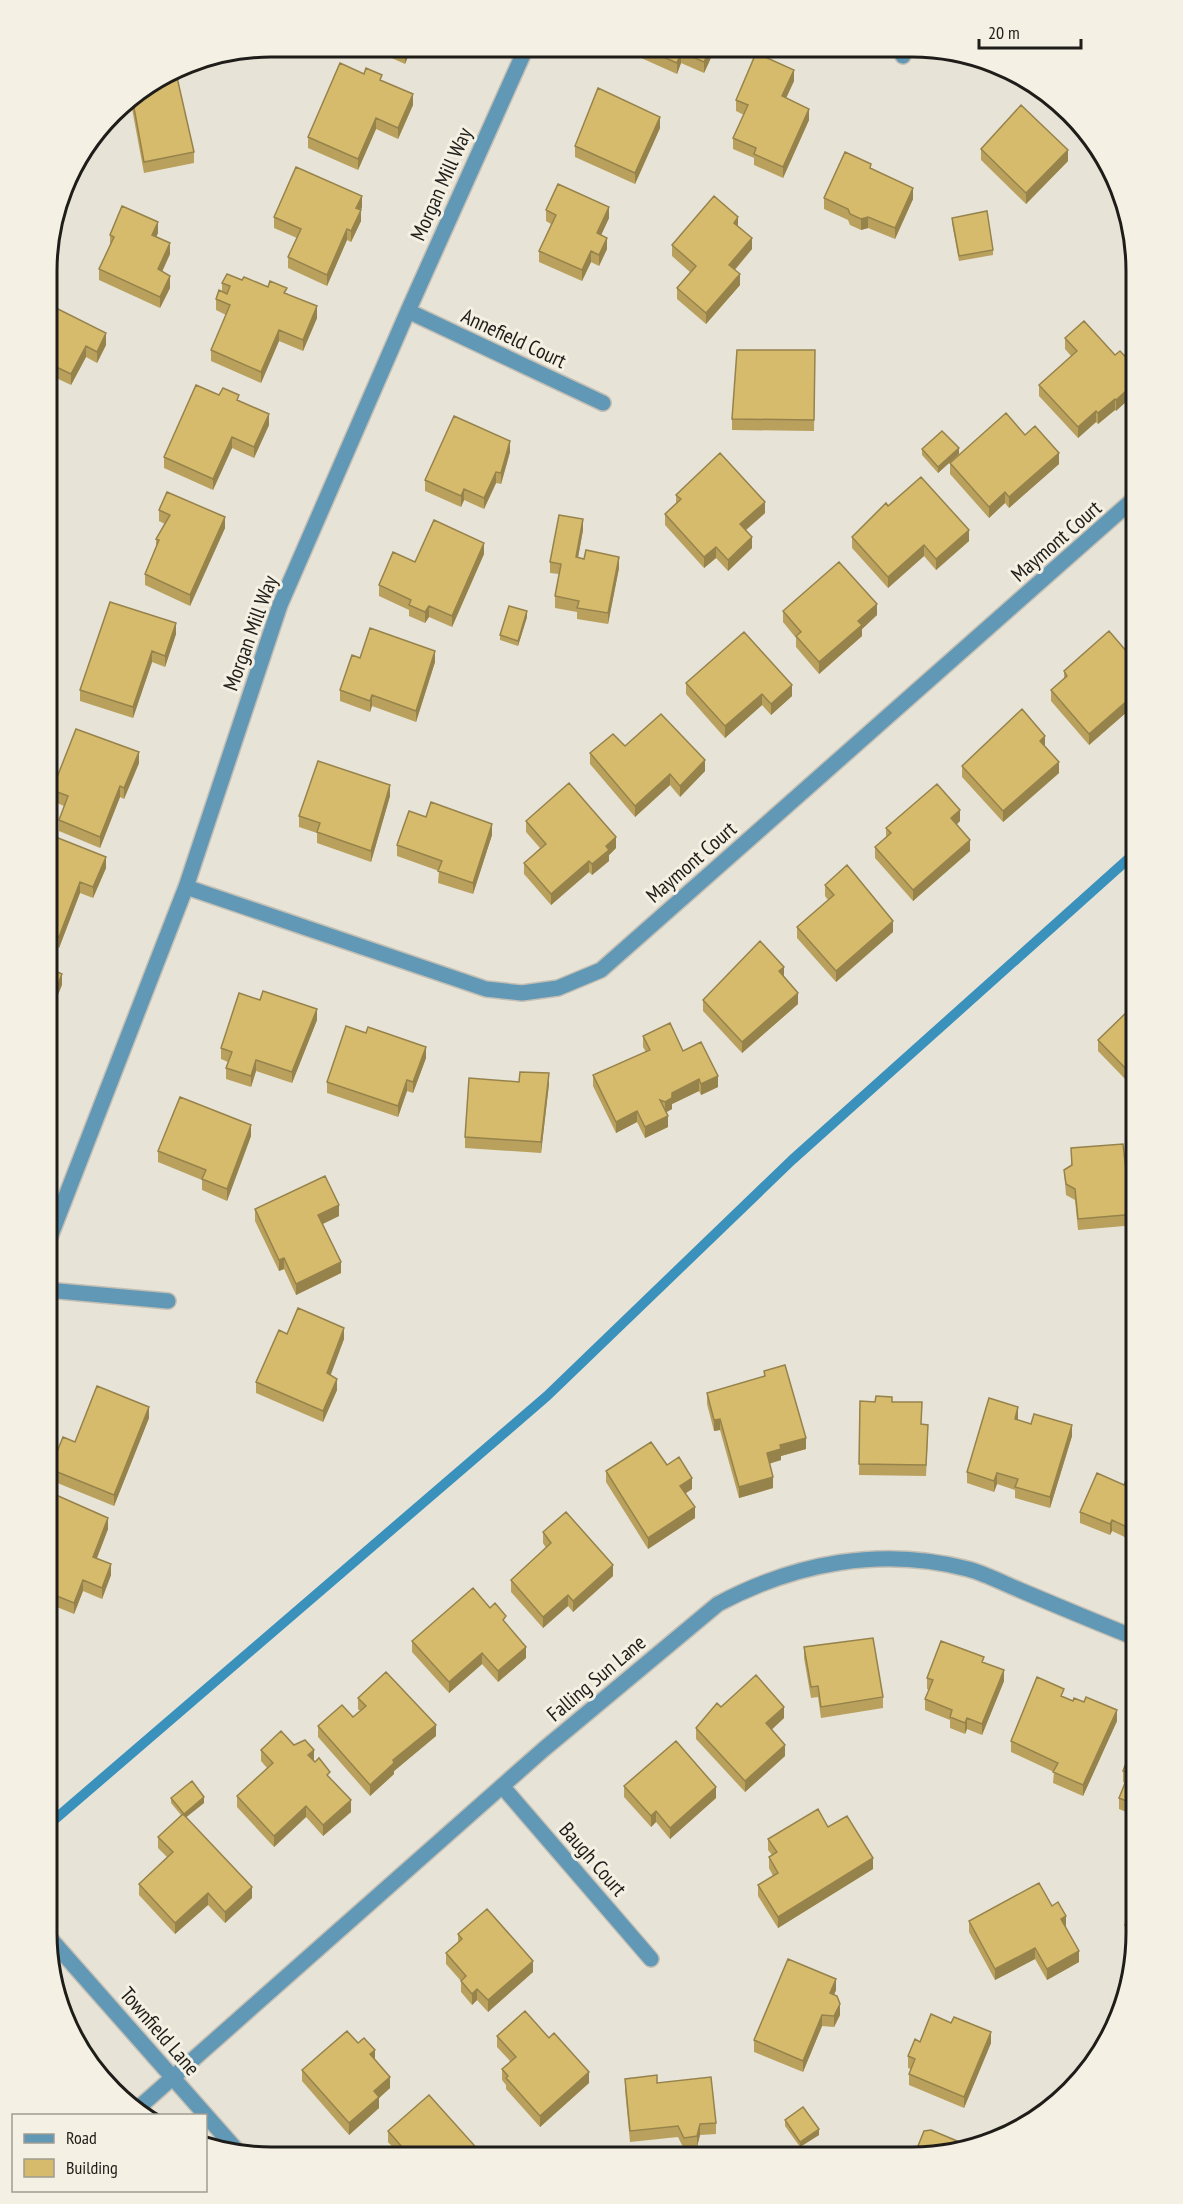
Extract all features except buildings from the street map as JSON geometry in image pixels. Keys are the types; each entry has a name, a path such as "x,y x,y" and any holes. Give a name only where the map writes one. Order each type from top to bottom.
{"street":[{"name":"Morgan Mill Way","path":"57,1219 186,887 280,605 522,57"},
{"name":"Annefield Court","path":"408,311 603,403"},
{"name":"Maymont Court","path":"186,887 486,989 522,993 558,988 601,970 1126,506"},
{"path":"57,1291 168,1301"},
{"name":"Falling Sun Lane","path":"143,2104 502,1786 718,1604 738,1594 790,1573 844,1561 883,1558 922,1560 969,1570 1126,1634"},
{"name":"Baugh Court","path":"502,1786 651,1959"},
{"name":"Townfield Lane","path":"57,1946 204,2114"},
{"name":"Townfield Lane","path":"207,2117 230,2143"}],"waterway":[{"path":"57,1817 547,1396 792,1160 1126,861"}]}
